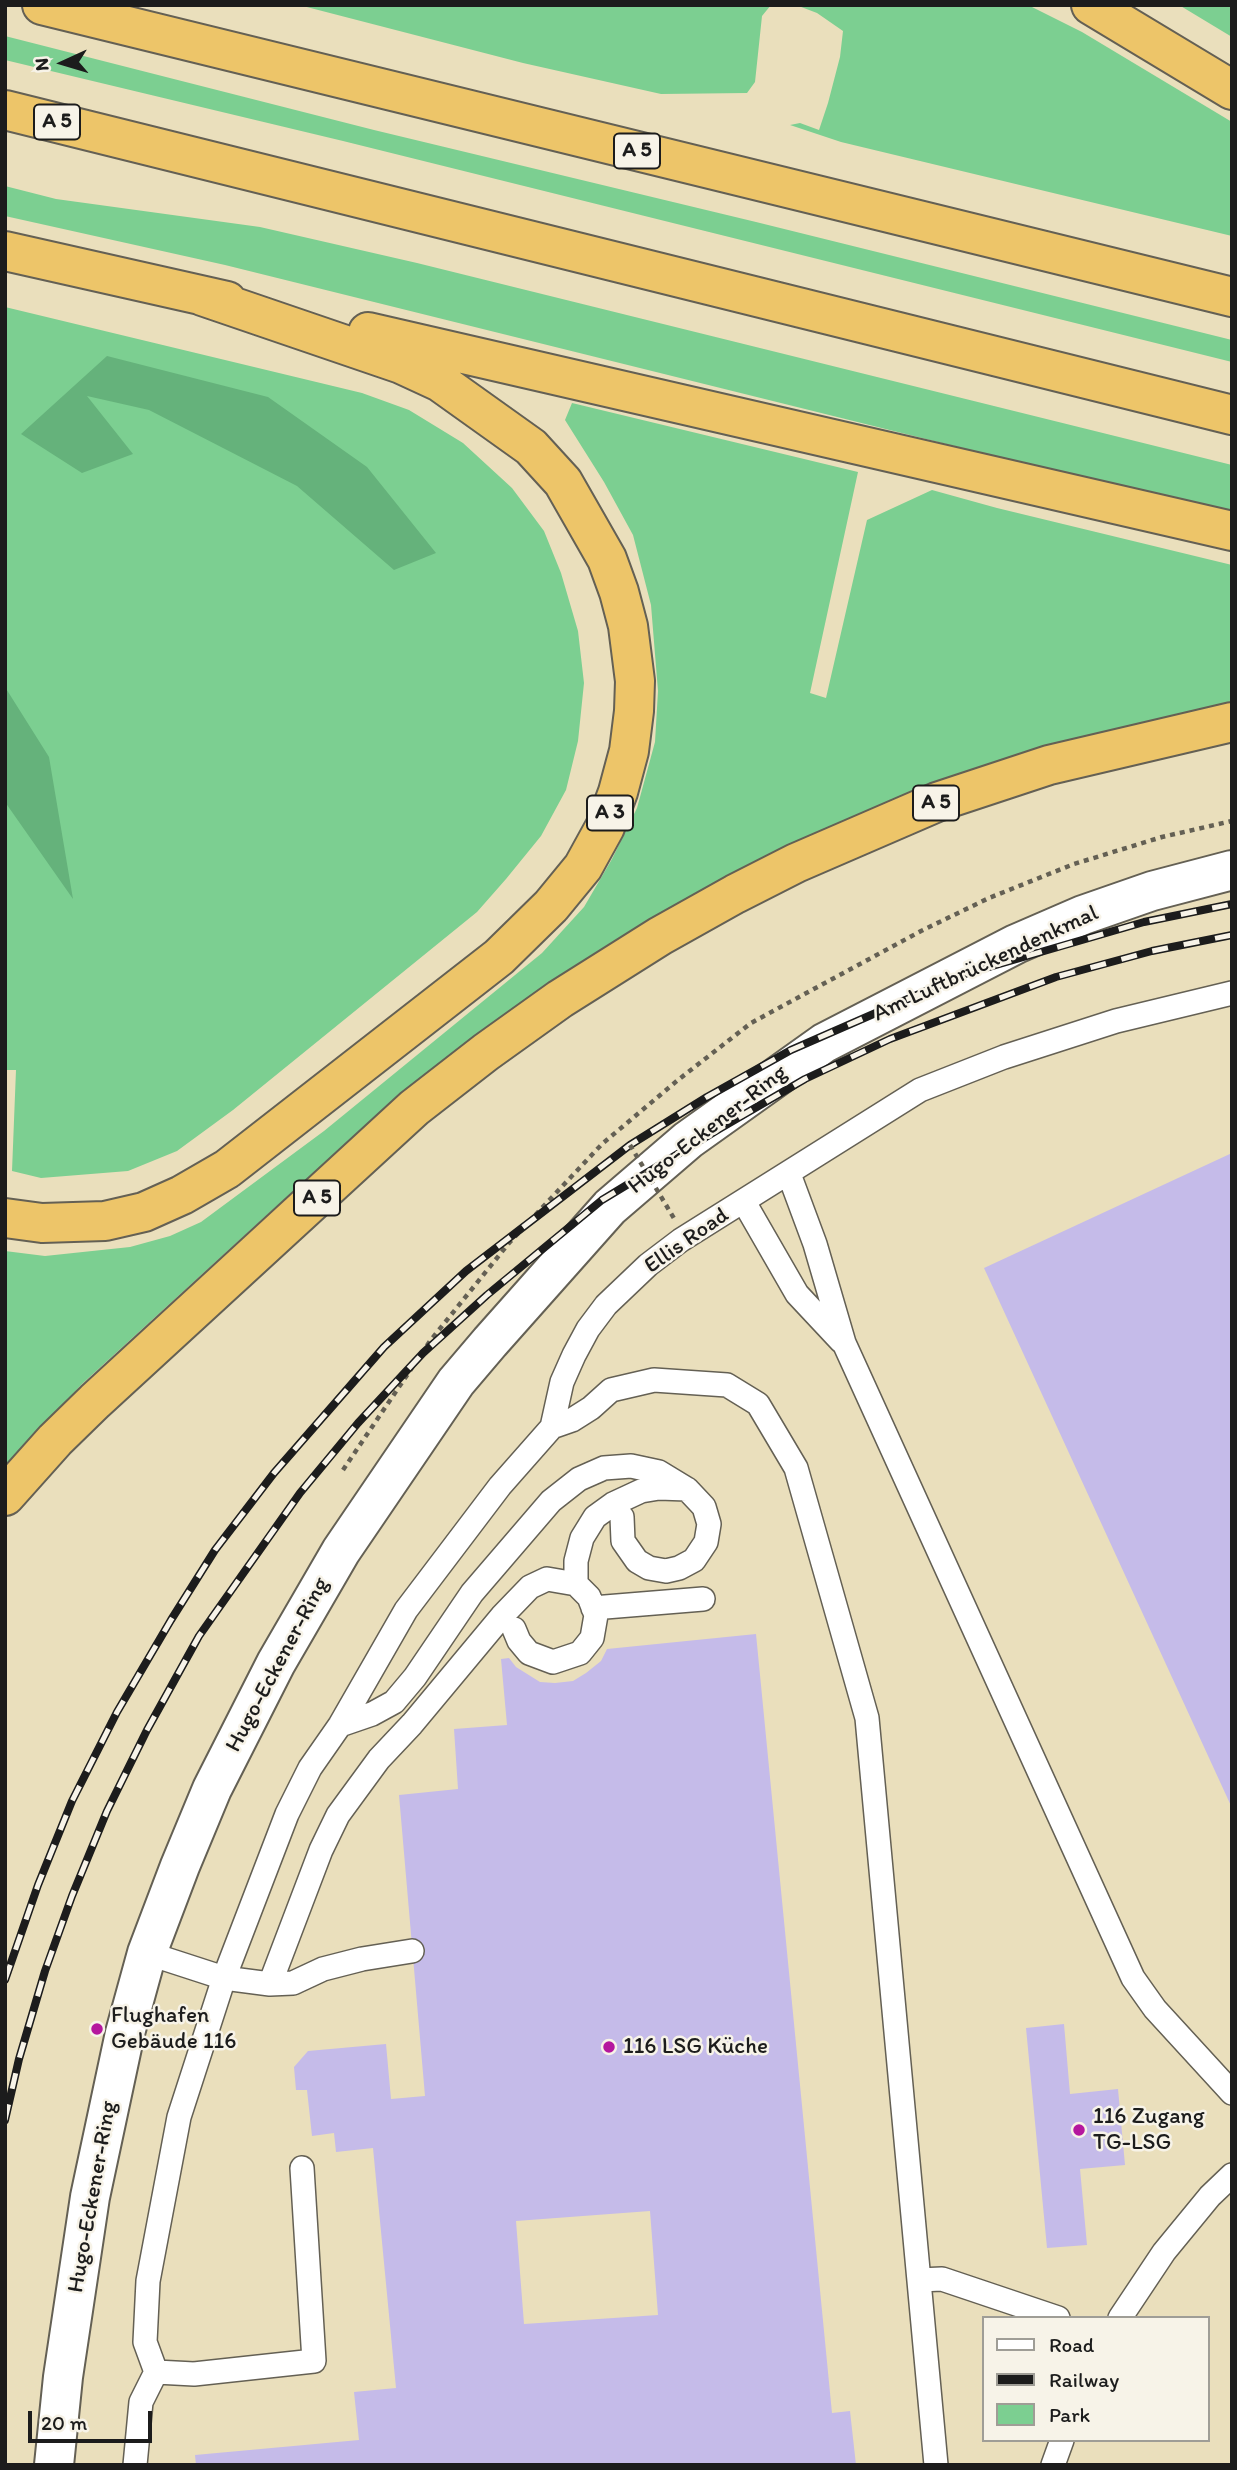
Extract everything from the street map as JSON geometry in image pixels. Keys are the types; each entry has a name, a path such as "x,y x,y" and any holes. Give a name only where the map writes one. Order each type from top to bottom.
{"highway":[{"name":"A 5","path":"43,5 1232,297"},
{"path":"1091,5 1232,90"},
{"name":"A 5","path":"5,110 1232,415"},
{"path":"5,251 456,351 1232,531"},
{"name":"A 3","path":"5,1218 42,1223 105,1221 144,1212 182,1195 227,1169 499,957 551,906 583,867 605,827 629,751 635,681 630,639 619,592 607,559 570,493 531,447 440,382 401,364 202,296"},
{"name":"A 5","path":"5,1496 55,1440 95,1401 414,1108 561,999 638,950 735,894 796,863 937,802 1049,765 1232,722"}],"street":[{"name":"Am Luftbrückendenkmal","path":"824,1043 968,968 1083,915 1152,891 1232,870"},
{"name":"Hugo-Eckener-Ring","path":"54,2465 63,2377 90,2197 125,2033 147,1953 212,1789 276,1663 341,1551 456,1382 489,1342 610,1207 688,1140 824,1043"}],"lane":[{"name":"Ellis Road","path":"156,2371 145,2342 149,2281 179,2117 224,1978 287,1814 310,1768 340,1725 406,1610 500,1486 552,1427 562,1382 588,1329 606,1305 648,1265 681,1240 919,1090 1004,1057 1093,1028 1186,1002 1232,993"},
{"path":"789,1174 815,1244 844,1343 1133,1978 1155,2009 1232,2093"},
{"path":"744,1202 797,1294 844,1343"},
{"path":"552,1427 572,1420 611,1390 654,1380 727,1385 758,1404 796,1468 867,1718 936,2465"},
{"path":"340,1725 372,1714 394,1702 415,1677 472,1593 551,1501 579,1479 604,1468 631,1466 659,1472 687,1489 704,1507 709,1524 706,1542 694,1560 679,1569 666,1571 649,1568 637,1561 623,1541 622,1517"},
{"path":"576,1584 576,1561 582,1538 595,1517 613,1504 641,1491 659,1488 687,1489"},
{"path":"271,1984 321,1850 338,1815 379,1759 412,1724 502,1616 530,1587 547,1579 576,1584 589,1597 596,1615 592,1638 580,1653 554,1662 529,1653 519,1641 514,1629"},
{"path":"593,1608 703,1599"},
{"path":"147,1953 224,1978 271,1984 293,1983 323,1969 412,1951"},
{"path":"135,2465 141,2402 156,2371 194,2374 314,2361 302,2168"},
{"path":"1120,2316 1164,2252 1210,2196 1232,2175"},
{"path":"919,2280 942,2279 1052,2316"},
{"path":"1053,2465 1061,2442"}],"path":[{"path":"629,1144 675,1220"}],"green space":[{"path":"299,5 771,5 762,16 755,82 747,93 661,94 523,63"},
{"path":"796,5 1028,5 1082,32 1232,122 1232,236 841,142 790,125 800,123 819,130 840,57 843,31 817,13"},
{"path":"1179,5 1232,5 1232,37"},
{"path":"5,36 374,130 1232,340 1232,362 343,141 5,60"},
{"path":"5,186 56,199 260,227 417,263 1232,465 1232,515 225,265 5,216"},
{"path":"5,307 362,393 409,410 463,443 512,488 544,531 561,573 578,631 584,683 578,741 566,790 541,836 506,879 477,912 233,1110 177,1151 128,1171 41,1178 12,1171 16,1070 6,1070 5,1064"},
{"path":"107,356 268,397 367,467 436,553 394,570 297,486 149,410 87,396 133,454 82,473 21,434"},
{"path":"572,403 858,472 810,693 826,698 867,520 932,490 1232,565 1232,707 933,787 404,1096 270,1212 82,1384 5,1467 5,1251 45,1256 130,1247 170,1236 201,1222 324,1131 542,953 584,907 612,859 637,808 655,742 658,691 651,605 633,535 565,420"},
{"path":"5,687 49,757 73,899 5,802"}],"building":[{"path":"1232,1153 1232,1808 984,1268"},
{"name":"116 LSG Küche","path":"756,1634 832,2413 850,2411 856,2465 196,2465 195,2455 359,2440 354,2392 396,2388 373,2148 336,2152 334,2133 312,2136 307,2090 296,2090 294,2067 308,2051 386,2044 391,2099 425,2096 399,1795 458,1789 454,1729 507,1725 501,1659 509,1658 516,1667 540,1682 555,1683 573,1681 586,1673 601,1661 607,1649","holes":["650,2211 658,2315 524,2324 516,2221"]},
{"name":"116 Zugang TG-LSG","path":"1064,2024 1070,2094 1118,2089 1125,2165 1080,2169 1087,2245 1047,2248 1026,2028"}],"railway":[{"path":"5,1980 38,1885 72,1801 117,1712 215,1550 274,1473 384,1347 466,1271 630,1145 707,1097 791,1050 965,974 1144,922 1232,904"},
{"path":"5,2120 19,2059 45,1971 72,1896 107,1811 147,1730 199,1636 300,1493 358,1423 423,1353 487,1295 602,1200 805,1079 890,1039 1056,977 1152,951 1232,935"}],"place":[{"name":"Flughafen Gebäude 116","path":"97,2029"},
{"name":"116 LSG Küche","path":"609,2047"},
{"name":"116 Zugang TG-LSG","path":"1079,2130"}]}
